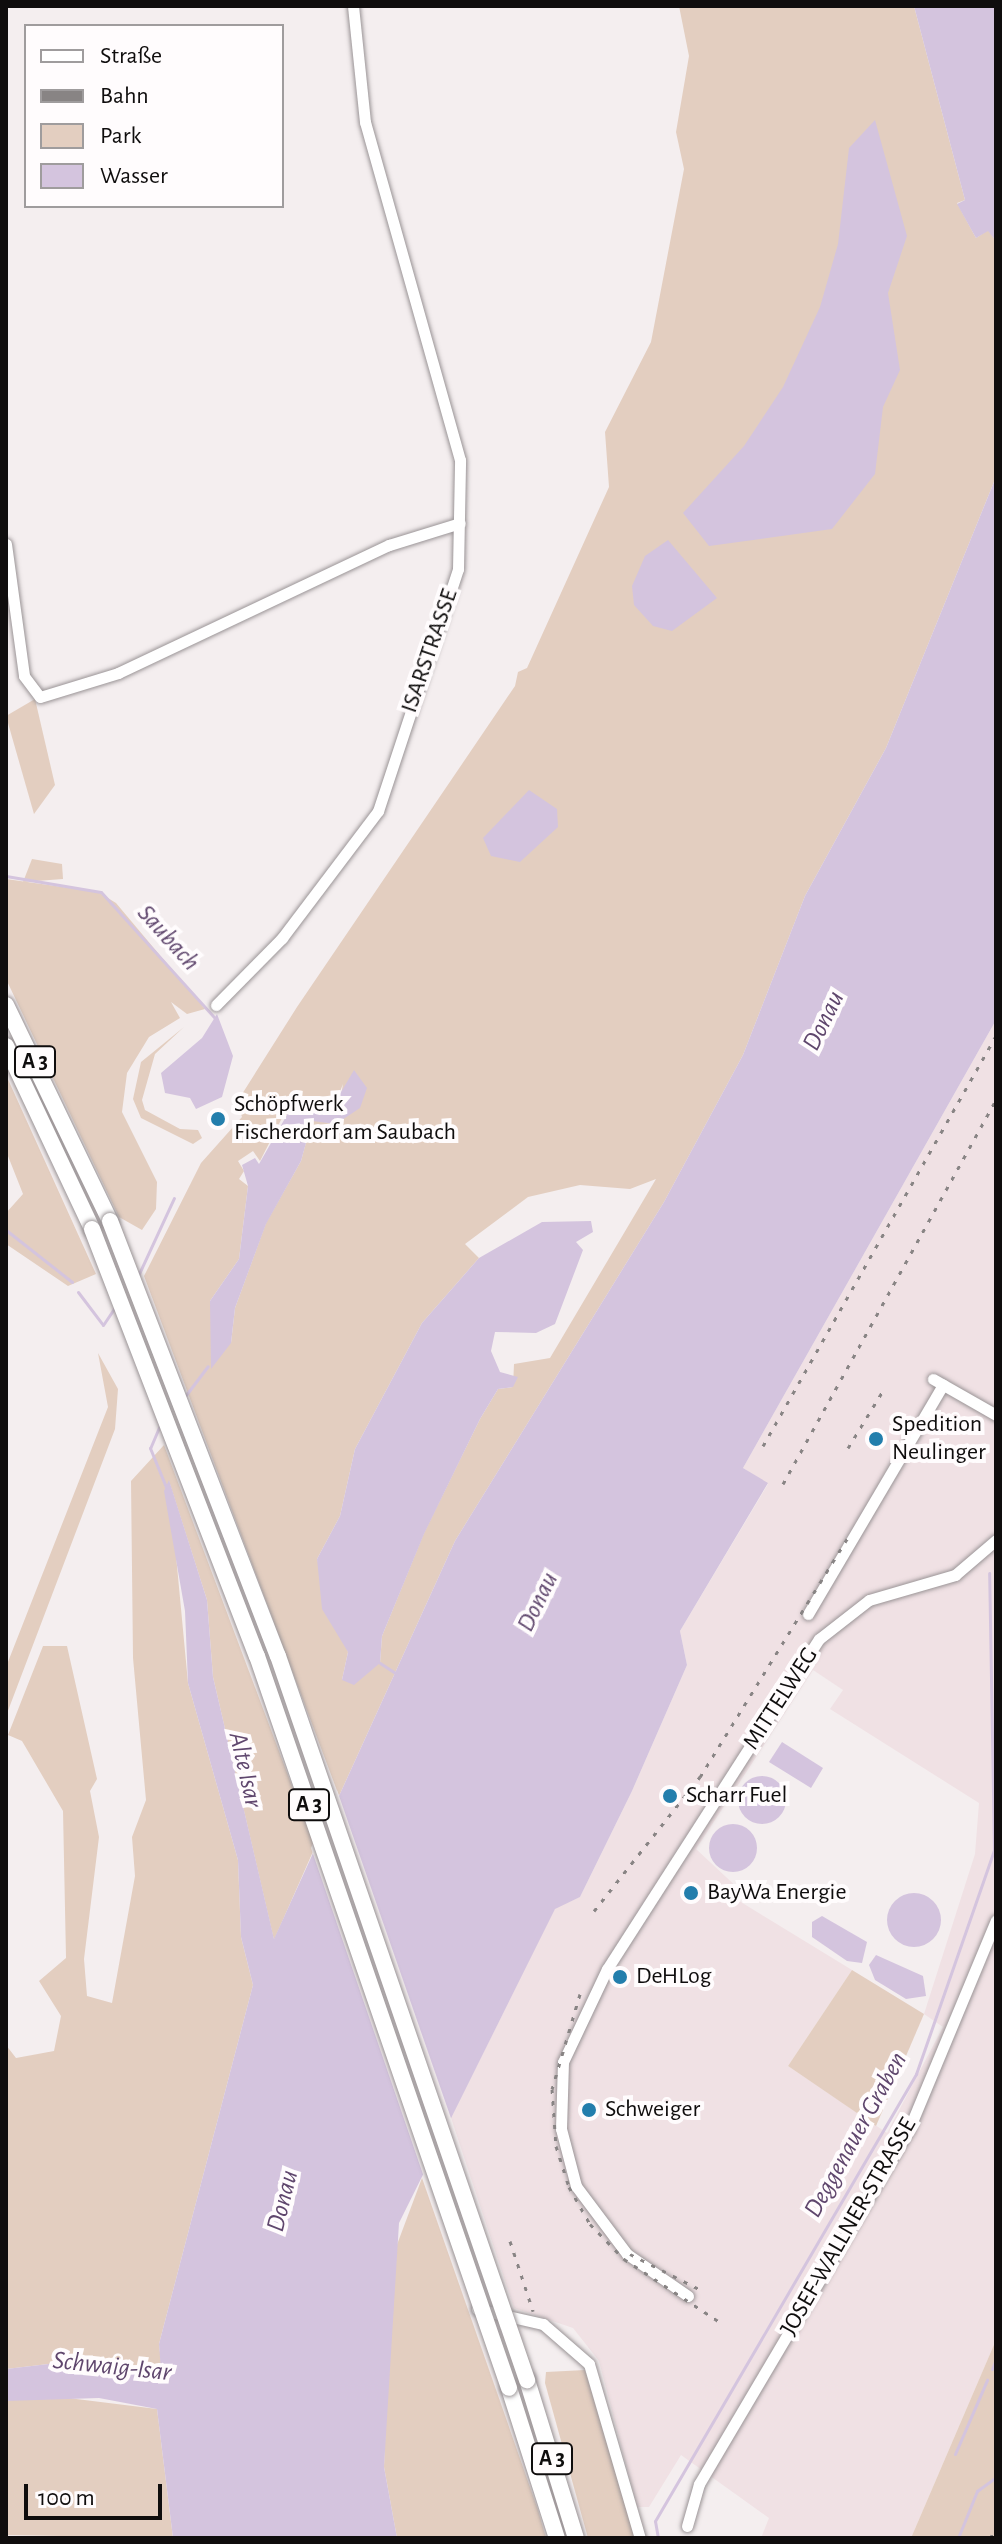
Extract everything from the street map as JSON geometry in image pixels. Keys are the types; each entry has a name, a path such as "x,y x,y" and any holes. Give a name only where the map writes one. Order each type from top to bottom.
{"highway":[{"name":"A 3","path":"6,1005 110,1221 278,1656 527,2380 576,2538"},
{"name":"A 3","path":"6,1046 92,1229 257,1656 509,2388 557,2538"}],"street":[{"name":"ISARSTRASSE","path":"216,1005 282,938 378,811 443,629 460,523 460,460 365,122 353,6"},
{"path":"6,544 24,676 40,697 118,673 389,545 460,523"},
{"path":"808,1614 938,1382 996,1415"},
{"name":"MITTELWEG","path":"688,2296 627,2254 576,2186 561,2129 563,2062 607,1969 819,1639 869,1600 955,1575 996,1540"},
{"name":"JOSEF-WALLNER-STRASSE","path":"687,2526 699,2484 909,2129 996,1920"},
{"path":"474,2309 543,2324 589,2364 640,2538"}],"shaded area":[{"path":"996,1020 996,2340 911,2538 761,2538 769,2518 681,2455 649,2507 637,2507 599,2361 573,2328 514,2308 451,2118 555,1908 580,1897 632,1791 687,1665 680,1631 768,1484 743,1468","holes":["813,1670 843,1690 830,1709 979,1803 975,1854 924,2014 943,2027 887,2133 788,2066 852,1970 736,1899 740,1890 696,1849"]}],"green space":[{"path":"679,6 914,6 965,200 957,203 976,238 988,230 996,241 996,477 886,748 805,896 743,1055 664,1202 455,1541 339,1796 144,1276 201,1163 242,1117 237,1102 297,1007 515,686 518,672 527,668 609,487 605,432 651,342 684,169 676,132 689,56","holes":["343,1084 336,1124 312,1120 301,1161 266,1223 235,1308 231,1343 210,1301 239,1259 248,1186 239,1179 244,1171 238,1161 253,1151 260,1161 283,1116 337,1099","656,1179 550,1358 514,1364 513,1387 498,1389 480,1419 424,1533 382,1636 380,1663 342,1680 348,1652 317,1559 340,1516 355,1449 422,1323 479,1258 465,1244 528,1197 580,1185 630,1189"]},
{"path":"35,699 55,785 34,814 6,716"},
{"path":"32,859 62,864 63,879 23,882"},
{"path":"6,879 98,892 116,903 205,1009 187,1014 171,1002 180,1018 149,1037 127,1073 122,1112 157,1182 156,1209 142,1230 119,1217 6,979"},
{"path":"184,1027 155,1054 142,1100 145,1110 180,1129 198,1130 202,1138 193,1144 141,1118 133,1099 141,1062"},
{"path":"6,1075 96,1274 68,1286 6,1244 6,1213 23,1194 6,1151"},
{"path":"98,1353 118,1389 115,1429 6,1716 6,1667 108,1407"},
{"path":"164,1445 315,1847 274,1940 213,1677 207,1600 169,1481 188,1683 238,1860 241,1937 253,1985 159,2344 162,2371 57,2363 6,2369 6,2045 16,2058 54,2051 61,2016 39,1981 66,1958 63,1811 22,1741 8,1735 43,1646 67,1646 97,1779 90,1791 99,1837 84,1959 87,1996 112,2003 135,1876 132,1837 146,1800 133,1658 131,1481"},
{"path":"852,1970 924,2014 876,2126 788,2066"},
{"path":"422,2178 546,2538 397,2538 384,2467 392,2258"},
{"path":"996,2340 996,2536 911,2538"},
{"path":"585,2370 634,2538 588,2538 545,2383 546,2372"},
{"path":"44,2395 157,2409 173,2538 6,2535 6,2401"}],"water":[{"path":"914,6 996,6 996,241 988,231 976,238 957,204 965,200"},
{"path":"875,120 907,236 888,293 900,370 883,407 875,474 832,529 709,546 683,513 744,446 783,387 820,307 838,244 849,148"},
{"name":"Donau","path":"996,477 996,1020 743,1468 768,1483 680,1631 687,1665 632,1791 580,1897 555,1909 399,2223 384,2467 397,2538 173,2538 157,2409 99,2398 6,2401 6,2369 57,2363 161,2371 159,2344 253,1985 241,1937 238,1860 188,1683 185,1611 164,1491 169,1480 207,1600 213,1677 274,1939 455,1541 664,1202 743,1055 805,896 886,748"},
{"path":"668,540 717,598 672,631 653,626 634,605 632,586 645,556"},
{"path":"529,790 557,809 558,827 520,862 491,856 483,838"},
{"path":"217,1014 233,1056 222,1097 196,1109 190,1098 165,1093 161,1073 202,1038"},
{"path":"354,1070 367,1088 360,1108 336,1124 312,1121 301,1161 266,1224 235,1308 231,1343 211,1369 210,1301 239,1259 248,1186 242,1165 255,1158 259,1164 296,1099 337,1099"},
{"path":"591,1221 593,1232 576,1242 583,1250 555,1324 536,1333 495,1332 491,1351 500,1372 518,1377 513,1387 498,1389 480,1419 424,1534 382,1636 380,1663 354,1685 342,1680 348,1652 322,1609 317,1559 340,1516 355,1449 422,1323 479,1258 542,1222"},
{"path":"782,1742 823,1768 811,1788 769,1762"},
{"path":"762,1776 779,1783 786,1800 779,1817 762,1824 745,1817 738,1800 745,1783"},
{"path":"733,1824 742,1825 750,1831 756,1839 756,1857 750,1865 742,1871 733,1872 724,1871 716,1865 710,1857 709,1848 710,1839 716,1831 724,1825"},
{"path":"914,1893 933,1901 941,1920 933,1939 914,1947 895,1939 887,1920 895,1901"},
{"path":"822,1916 867,1942 862,1963 847,1961 812,1937 812,1922"},
{"path":"876,1955 923,1976 926,1996 906,1999 875,1980 869,1965"}],"pier":[{"path":"337,1790 453,2124 425,2180 311,1848"}],"waterway":[{"name":"Saubach","path":"6,876 101,892 215,1018"},
{"path":"137,1278 174,1198"},
{"name":"Alte Isar","path":"6,1230 72,1282"},
{"name":"Alte Isar","path":"78,1292 103,1325 116,1306"},
{"name":"Saubach","path":"186,1395 208,1366"},
{"name":"Alte Isar","path":"160,1425 150,1448 166,1487"},
{"name":"Deggenauer Graben","path":"658,2538 655,2521 916,2074 994,1850 989,1573"},
{"path":"380,1663 397,1674"},
{"path":"992,2369 996,2359"},
{"path":"955,2454 987,2380"},
{"path":"958,2538 977,2491 996,2477"}],"railway":[{"path":"763,1446 996,1036"},
{"path":"783,1484 996,1099"},
{"path":"848,1448 884,1389"},
{"path":"594,1911 700,1777 847,1539"},
{"path":"580,1994 552,2089 556,2146 569,2187 590,2224 624,2259 721,2323"},
{"path":"510,2241 533,2311"},
{"path":"630,2254 703,2291"},
{"path":"990,2538 996,2530"}],"place":[{"name":"Schöpfwerk Fischerdorf am Saubach","path":"218,1119"},
{"name":"Spedition Neulinger","path":"876,1439"},
{"name":"Scharr Fuel","path":"670,1796"},
{"name":"BayWa Energie","path":"691,1893"},
{"name":"DeHLog","path":"620,1977"},
{"name":"Schweiger","path":"589,2110"}],"water label":[{"name":"Schwaig-Isar","path":"112,2367"}]}
